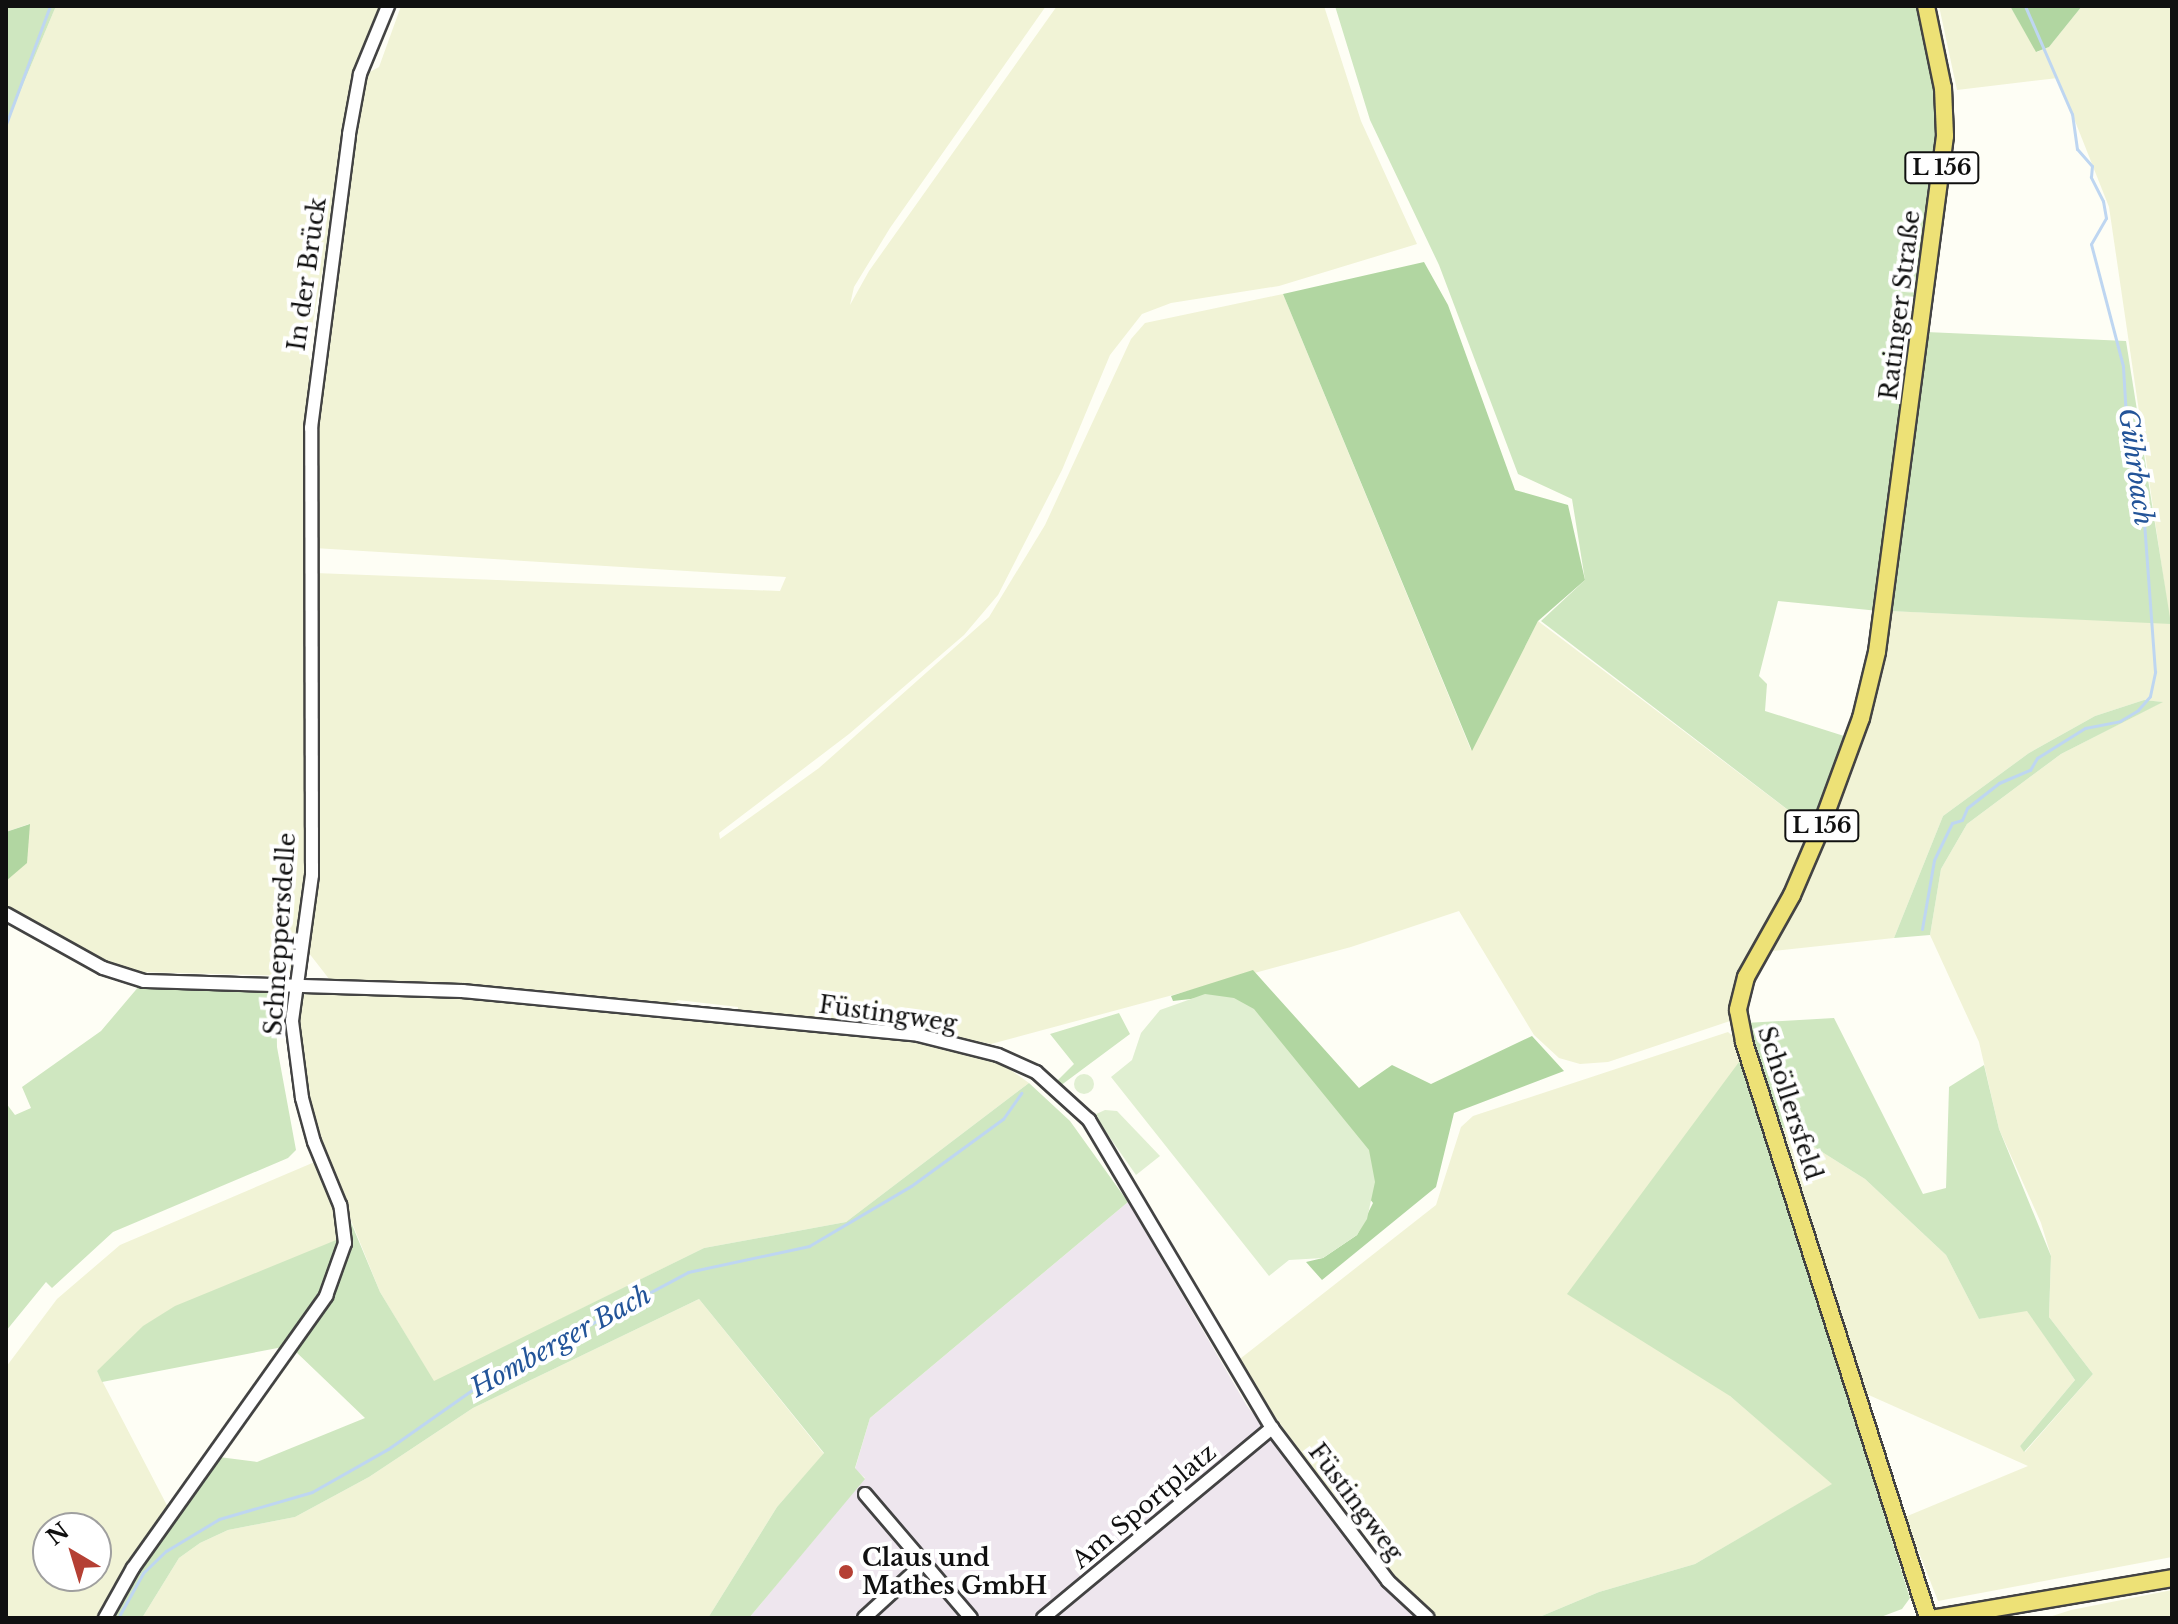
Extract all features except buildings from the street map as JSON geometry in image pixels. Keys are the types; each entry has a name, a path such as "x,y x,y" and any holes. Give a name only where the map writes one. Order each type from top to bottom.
{"main road":[{"name":"Ratinger Straße","path":"1884,611 1945,136 1943,88 1926,6"},
{"name":"Schöllersfeld","path":"1884,611 1873,672 1847,758 1798,882 1746,977 1738,1017 1928,1618"},
{"path":"1936,1618 2172,1578"}],"street":[{"name":"In der Brück","path":"309,555 316,367 336,221 360,74 388,6"},
{"name":"Schneppersdelle","path":"105,1618 133,1568 326,1296 340,1269 345,1224 302,1098 294,1058 294,985 312,875 309,555"},
{"name":"Füstingweg","path":"6,914 123,977 463,991 918,1035 1014,1061 1051,1082 1089,1120 1272,1428 1388,1581 1428,1618"},
{"name":"Am Sportplatz","path":"1043,1618 1272,1428"},
{"path":"865,1494 971,1618"},
{"path":"864,1618 924,1563"}],"shaded area":[{"path":"1128,1202 1247,1406 1414,1618 749,1618 865,1478 855,1469 870,1418"}],"green space":[{"path":"6,6 56,6 6,125"},
{"path":"56,6 383,6 364,52 307,353 312,366 305,531 307,878 289,976 139,972 115,966 6,905 6,881 29,824 6,832 6,125"},
{"path":"401,6 1046,6 890,228 854,287 850,305 869,271 1057,6 1324,6 1361,121 1417,244 1279,286 1171,303 1142,314 1110,355 1062,470 998,595 964,635 849,734 719,833 720,839 819,768 989,617 1045,525 1131,339 1145,323 1283,294 1471,750 1538,621 1813,829 1781,903 1738,974 1730,1021 1608,1062 1580,1064 1559,1058 1534,1035 1459,911 1351,947 991,1044 913,1029 738,1013 738,1007 678,1000 668,1006 333,984 305,948 315,573 780,591 786,577 314,548 321,364 342,215 368,73 379,67"},
{"path":"1335,6 1921,6 1935,67 1939,139 1879,611 1778,601 1759,676 1767,684 1765,711 1844,736 1813,829 1541,621 1585,580 1572,499 1518,474 1439,265 1370,120"},
{"path":"1939,6 2010,6 2037,52 2049,47 2082,6 2172,6 2172,1557 1938,1601 1905,1517 2028,1466 1862,1392 1776,1123 1865,1179 1946,1255 1979,1319 2027,1310 2075,1380 2020,1446 2025,1452 2093,1374 2049,1317 2051,1256 2041,1223 1999,1129 1979,1042 1930,935 1941,869 1967,824 2061,754 2162,702 2144,700 2095,716 2029,753 1943,816 1894,938 1765,952 1797,896 1889,611 2170,623 2109,207 2058,78 1957,90"},
{"path":"2010,6 2082,6 2049,47 2036,52"},
{"path":"1424,262 1448,305 1515,490 1568,505 1585,580 1538,621 1472,751 1283,294"},
{"path":"1926,332 2126,341 2171,624 1889,611"},
{"path":"2144,700 2163,702 2061,754 1967,824 1941,869 1930,935 1894,938 1943,816 2029,753 2095,716"},
{"path":"30,824 27,863 6,881 6,832"},
{"path":"1253,970 1359,1088 1392,1065 1431,1084 1532,1036 1564,1071 1454,1113 1436,1187 1322,1280 1306,1262 1323,1258 1357,1235 1373,1203 1217,996 1173,1001 1171,996"},
{"path":"140,985 276,987 277,1047 296,1150 288,1158 113,1232 52,1288 46,1282 6,1331 6,1103 15,1115 31,1108 22,1087 101,1031"},
{"path":"314,990 462,996 907,1039 1002,1064 1029,1083 846,1222 704,1248 434,1382 380,1292 317,1136 297,1033 302,996"},
{"path":"1205,994 1234,998 1254,1009 1369,1150 1375,1182 1367,1219 1357,1235 1323,1258 1289,1260 1269,1276 1111,1077 1132,1060 1141,1033 1160,1010"},
{"path":"1119,1013 1130,1034 1060,1086 1056,1082 1074,1064 1050,1034"},
{"path":"1834,1018 1923,1194 1946,1188 1949,1087 1984,1065 1999,1129 2051,1256 2049,1317 2093,1374 2024,1452 2020,1446 2075,1380 2027,1311 1979,1319 1946,1255 1865,1179 1776,1123 1745,1023"},
{"path":"1728,1032 1736,1039 1742,1058 1730,1396 1833,1484 1695,1564 1599,1592 1537,1618 1433,1618 1395,1580 1372,1538 1317,1475 1236,1362 1436,1205 1461,1127 1473,1116"},
{"path":"1742,1058 1910,1598 1902,1609 1878,1618 1537,1618 1599,1592 1695,1564 1832,1484 1730,1396 1567,1294"},
{"path":"1084,1074 1091,1077 1094,1084 1091,1091 1084,1094 1077,1091 1074,1084 1077,1077"},
{"path":"1029,1083 1070,1121 1128,1202 870,1418 855,1468 865,1479 749,1618 708,1618 777,1507 824,1453 699,1299 473,1408 369,1477 295,1517 228,1530 200,1543 179,1558 142,1618 107,1618 219,1457 257,1462 365,1418 294,1350 345,1267 350,1220 380,1292 434,1381 704,1248 846,1222"},
{"path":"1105,1110 1117,1111 1160,1156 1136,1175 1094,1115"},
{"path":"317,1161 341,1220 341,1238 97,1371 172,1515 102,1618 6,1618 6,1367 57,1299 120,1245"},
{"path":"341,1238 334,1269 283,1347 102,1382 97,1371 143,1326 175,1306"},
{"path":"699,1299 824,1454 777,1507 708,1618 142,1618 179,1558 200,1543 228,1530 295,1517 369,1477 473,1408"},
{"path":"2172,1590 2172,1618 2046,1618 2071,1610"}],"waterway":[{"path":"6,124 50,6"},
{"name":"Gührbach","path":"1922,929 1934,860 1952,823 1962,820 1967,808 1999,783 2030,770 2037,758 2085,728 2120,721 2138,710 2150,696 2155,672 2141,483 2128,451 2123,366 2091,244 2106,218 2103,201 2091,177 2092,166 2077,149 2072,114 2025,6"},
{"name":"Homberger Bach","path":"118,1618 143,1573 166,1551 219,1519 312,1492 388,1449 486,1380 688,1272 809,1246 911,1186 1003,1119 1021,1093"}],"place":[{"name":"Claus und Mathes GmbH","path":"846,1572"}]}
